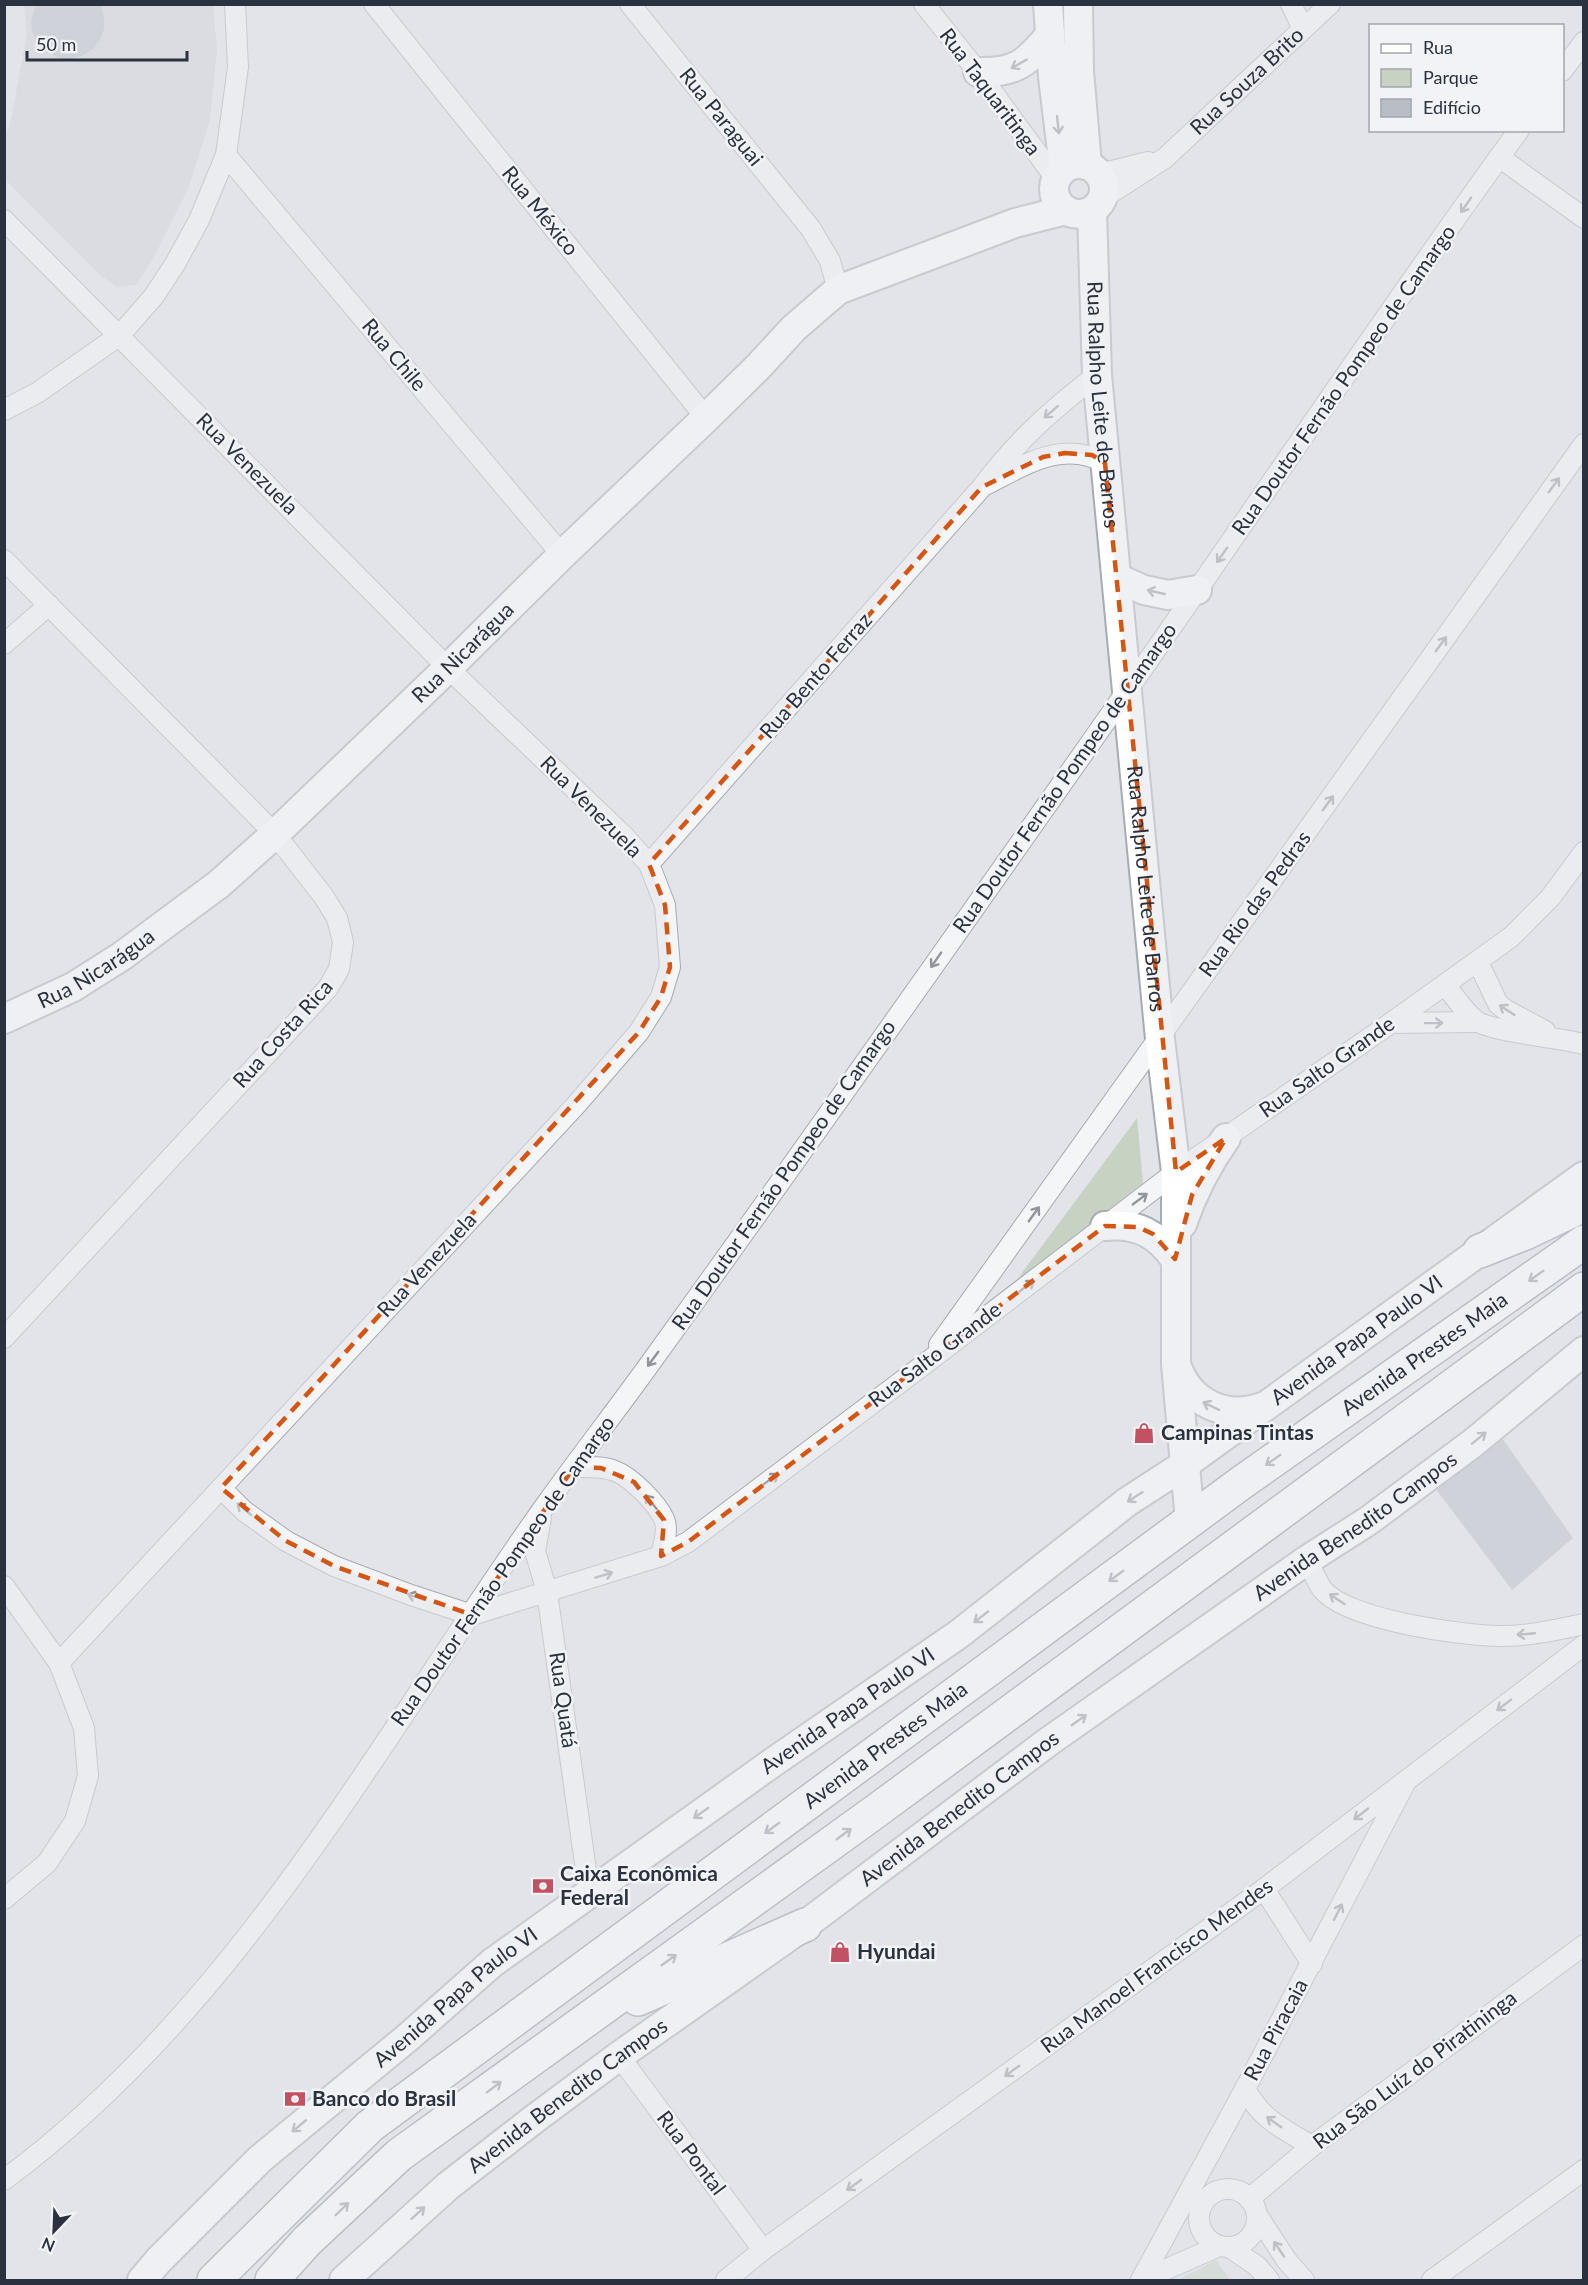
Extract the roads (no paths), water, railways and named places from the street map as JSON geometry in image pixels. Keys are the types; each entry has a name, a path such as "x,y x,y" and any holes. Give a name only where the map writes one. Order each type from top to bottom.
{"highway":[{"path":"1480,1251 1584,1205"},
{"name":"Avenida Prestes Maia","path":"214,2280 370,2127 1241,1483 1584,1242"},
{"name":"Avenida Prestes Maia","path":"272,2280 308,2241 399,2155 872,1814 1584,1289"},
{"path":"576,2027 805,1925"},
{"path":"289,2280 308,2241"}],"street":[{"name":"Rua México","path":"374,4 706,418"},
{"name":"Rua Paraguai","path":"630,4 812,229 830,261 838,290"},
{"name":"Rua Taquaritinga","path":"924,4 1077,191"},
{"path":"1048,4 1050,35 1066,74"},
{"path":"1066,74 1078,4"},
{"path":"1291,4 1304,29"},
{"name":"Rua Souza Brito","path":"838,290 1015,223 1077,191 1165,158 1330,4"},
{"path":"4,410 38,393 120,334 154,296 175,264 199,220 226,155 238,67 238,6"},
{"path":"978,72 997,72 1023,64 1050,35"},
{"path":"1564,70 1584,42"},
{"name":"Rua Ralpho Leite de Barros","path":"1066,74 1064,168 1077,191 1092,256 1097,375 1105,463 1160,1039 1176,1172 1176,1364 1190,1521"},
{"name":"Rua Doutor Fernão Pompeo de Camargo","path":"4,2180 37,2156 160,2040 218,1974 293,1876 543,1509 656,1355 1128,690 1518,132"},
{"name":"Rua Chile","path":"226,155 562,555"},
{"path":"1499,157 1584,218"},
{"name":"Rua Venezuela","path":"4,220 120,334 448,668 624,836 649,864 665,905 670,967 661,997 639,1032 576,1105 59,1663"},
{"name":"Rua Nicarágua","path":"4,1018 73,987 122,956 219,884 448,668 758,367 794,328 838,290"},
{"name":"Rua Bento Ferraz","path":"649,864 982,487 1008,453 1031,430 1097,375"},
{"name":"Rua Rio das Pedras","path":"926,1363 1584,444"},
{"name":"Rua Bento Ferraz","path":"982,487 1044,458 1065,453 1092,455 1105,463"},
{"name":"Rua Costa Rica","path":"4,560 274,834 324,897 337,918 343,942 339,969 328,988 4,1338"},
{"path":"1117,578 1144,590 1168,595 1197,590"},
{"path":"4,644 49,605"},
{"name":"Rua Salto Grande","path":"472,1615 661,1556 688,1542 1176,1172 1511,937 1550,897 1584,852"},
{"path":"1478,962 1498,1004 1558,1038"},
{"path":"1445,985 1477,1022"},
{"path":"1391,1023 1477,1022 1584,1044"},
{"path":"1175,1259 1192,1195 1207,1165 1226,1138"},
{"name":"Avenida Papa Paulo VI","path":"142,2280 159,2260 268,2152 406,2039 492,1963 589,1892 959,1634 1127,1502 1184,1465 1584,1176"},
{"path":"1105,1226 1138,1227 1153,1234 1166,1245 1175,1259"},
{"name":"Avenida Benedito Campos","path":"344,2280 448,2186 619,2056 805,1925 1048,1742 1307,1560 1368,1521 1473,1443 1584,1351"},
{"path":"1176,1364 1181,1379 1191,1393 1211,1406 1227,1412 1251,1411 1267,1405"},
{"path":"574,1467 616,1471 634,1482 664,1520 666,1535 661,1556"},
{"path":"221,1488 244,1510 286,1541 334,1566 472,1615"},
{"name":"Rua Quatá","path":"543,1509 535,1551 548,1592 589,1892"},
{"path":"1307,1560 1323,1590 1340,1603 1368,1615 1479,1635 1548,1632 1584,1624"},
{"path":"4,1586 59,1663 84,1728 88,1776 75,1821 47,1863 4,1899"},
{"name":"Rua Manoel Francisco Mendes","path":"726,2280 763,2250 1264,1889 1584,1645"},
{"name":"Rua Piracaia","path":"1141,2280 1312,1964 1408,1778"},
{"path":"1264,1889 1312,1964"},
{"name":"Rua São Luíz do Piratininga","path":"1253,2207 1312,2146 1584,1945"},
{"name":"Rua Pontal","path":"619,2056 763,2250"},
{"path":"1245,2089 1256,2108 1273,2123 1312,2146"},
{"path":"1431,2280 1584,2170"},
{"path":"1269,2280 1257,2266 1204,2234 1200,2226 1202,2207 1206,2199 1214,2193 1232,2189 1253,2207 1287,2261 1304,2280"},
{"path":"1141,2280 1224,2246 1238,2245 1253,2234 1253,2207"}],"place":[{"name":"Campinas Tintas","path":"1144,1433"},
{"name":"Caixa Econômica Federal","path":"543,1886"},
{"name":"Hyundai","path":"840,1952"},
{"name":"Banco do Brasil","path":"295,2099"}]}
